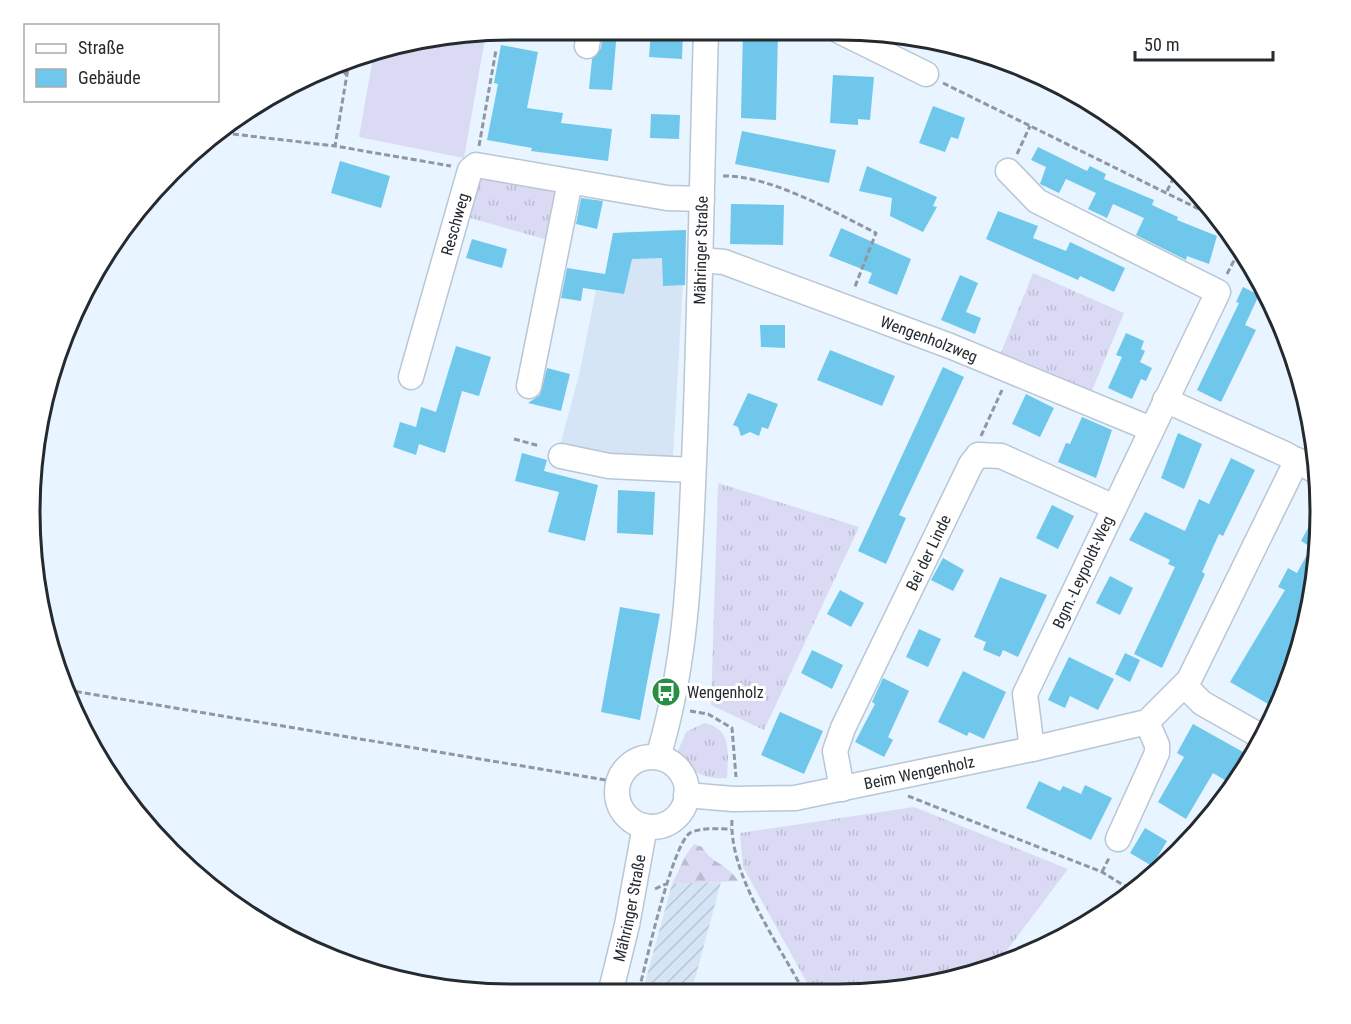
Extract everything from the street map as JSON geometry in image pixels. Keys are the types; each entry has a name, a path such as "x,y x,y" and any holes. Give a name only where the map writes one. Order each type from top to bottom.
{"street":[{"name":"Mähringer Straße","path":"658,757 672,709 688,603 701,260 706,40"},
{"path":"860,41 926,74"},
{"path":"473,167 667,198 702,199"},
{"name":"Reschweg","path":"411,377 473,167"},
{"path":"1008,171 1037,201 1218,292"},
{"path":"529,386 570,182"},
{"name":"Wengenholzweg","path":"701,260 724,262 950,346 1151,429"},
{"name":"Bgm.-Leypoldt-Weg","path":"1032,750 1025,694 1218,292"},
{"path":"1165,400 1307,466"},
{"path":"550,451 609,466 693,470"},
{"path":"978,455 1001,456 1114,507"},
{"name":"Bei der Linde","path":"842,789 835,751 843,728 971,464 978,455"},
{"name":"Beim Wengenholz","path":"686,795 733,799 795,798 1032,750 1147,722 1185,686 1307,466"},
{"path":"1185,686 1202,703 1255,733"},
{"path":"1118,839 1157,753 1157,745 1147,722"},
{"path":"648,757 658,757 676,767 682,775 686,795 680,813 654,826 645,826 625,815 619,805 618,782 629,765 648,757"},
{"name":"Mähringer Straße","path":"612,984 627,925 645,826"}],"path":[{"path":"231,134 335,146 473,167 496,50"},
{"path":"335,146 348,70"},
{"path":"343,72 347,75"},
{"path":"926,74 1199,209"},
{"path":"1008,171 1030,126"},
{"path":"716,176 739,176 806,198 876,234 846,307"},
{"path":"1167,191 1173,180"},
{"path":"1218,292 1236,258"},
{"path":"978,455 980,439 1011,371"},
{"path":"514,439 550,451"},
{"path":"76,691 618,782"},
{"path":"672,709 703,712 732,728 736,752 731,829 739,871 799,984"},
{"path":"875,783 1102,872 1125,886"},
{"path":"641,984 674,862 689,834 712,829 731,829"},
{"path":"648,892 668,883"}],"shaded area":[{"path":"686,230 673,457 609,458 559,449 579,375 596,290 602,291 621,242 622,232"},
{"path":"721,882 694,984 645,984 672,884"}],"green space":[{"path":"484,42 464,158 359,137 372,62 420,50"},
{"path":"487,176 558,186 548,240 463,216 471,183"},
{"path":"1033,273 1124,313 1089,398 998,360"},
{"path":"718,483 859,527 764,730 711,705"},
{"path":"704,723 720,730 727,744 727,778 711,778 698,773 687,764 678,751 686,732"},
{"path":"914,807 1068,869 1005,953 961,967 901,979 808,984 743,867 740,833"},
{"path":"694,844 702,847 738,881 672,884"}],"building":[{"path":"602,40 616,40 612,90 589,89 592,59 601,48"},
{"path":"650,40 683,40 682,59 649,57"},
{"path":"743,40 778,40 776,120 741,118"},
{"path":"501,45 538,52 527,108 563,113 561,123 612,129 608,161 531,151 532,148 487,140 498,84 494,83"},
{"path":"833,75 874,77 870,120 858,119 858,125 830,123"},
{"path":"933,106 965,118 958,139 951,137 945,152 919,143"},
{"path":"651,114 680,115 679,139 650,138"},
{"path":"742,131 836,150 829,183 735,164"},
{"path":"1038,147 1087,171 1090,166 1106,174 1104,179 1154,200 1152,205 1178,217 1177,220 1217,236 1209,264 1187,256 1186,260 1136,235 1144,218 1113,204 1107,218 1088,209 1096,193 1066,179 1059,193 1040,184 1046,167 1031,160"},
{"path":"340,161 390,176 381,208 331,193"},
{"path":"867,166 937,197 933,206 937,207 923,232 890,216 892,198 859,191"},
{"path":"581,198 603,201 597,229 576,224"},
{"path":"731,204 784,205 783,245 730,244"},
{"path":"998,211 1038,226 1033,238 1066,251 1070,242 1125,268 1114,292 1080,276 1078,280 986,239"},
{"path":"841,228 911,259 897,295 868,283 872,273 829,256"},
{"path":"686,230 685,285 663,286 662,258 632,259 624,294 583,288 581,301 561,298 567,268 605,274 613,233"},
{"path":"472,239 507,249 502,268 466,258"},
{"path":"960,275 978,283 966,312 981,318 975,334 941,320"},
{"path":"1243,287 1257,294 1258,296 1245,325 1256,330 1221,402 1197,390 1239,303 1236,302"},
{"path":"760,325 785,325 785,348 761,347"},
{"path":"1126,333 1144,341 1141,349 1145,351 1140,362 1152,368 1146,381 1141,379 1132,399 1108,388 1122,357 1116,355"},
{"path":"456,346 491,357 479,396 462,391 445,453 419,444 416,455 393,447 400,422 416,427 421,407 436,412"},
{"path":"830,350 895,376 882,406 817,380"},
{"path":"943,367 964,377 899,515 906,518 886,564 858,551"},
{"path":"547,368 570,374 561,411 528,403 540,395"},
{"path":"748,393 778,404 768,429 762,427 759,436 750,432 741,436 738,427 733,425"},
{"path":"1026,394 1054,408 1040,437 1012,424"},
{"path":"1082,417 1112,430 1096,478 1058,462 1066,443 1070,444"},
{"path":"1178,433 1202,444 1184,489 1161,478"},
{"path":"522,453 547,460 544,471 598,485 585,541 548,532 559,492 515,481"},
{"path":"1231,458 1255,470 1223,536 1219,534 1202,572 1205,574 1162,668 1134,654 1175,567 1168,564 1170,560 1129,540 1145,512 1185,531 1199,499 1209,504"},
{"path":"618,490 655,492 653,535 617,533"},
{"path":"1052,505 1074,516 1058,549 1036,538"},
{"path":"1310,525 1309,546 1301,541"},
{"path":"1308,552 1294,634 1269,705 1230,682 1285,590 1278,587 1288,568 1297,573"},
{"path":"943,558 964,570 953,591 931,580"},
{"path":"1110,576 1133,588 1120,615 1096,603"},
{"path":"1000,577 1047,595 1018,657 1003,650 1000,657 983,650 986,642 974,637"},
{"path":"840,590 864,603 851,627 827,614"},
{"path":"620,607 660,614 640,720 601,712"},
{"path":"919,629 941,639 928,667 906,657"},
{"path":"812,650 843,665 832,689 801,673"},
{"path":"1125,653 1140,660 1130,682 1115,674"},
{"path":"1069,657 1114,679 1098,710 1070,696 1065,708 1048,700"},
{"path":"963,671 1006,692 984,739 969,732 967,736 938,722"},
{"path":"883,678 909,691 888,737 893,740 884,757 855,742 875,704 872,702"},
{"path":"780,712 823,731 804,774 761,755"},
{"path":"1193,724 1244,753 1226,781 1213,773 1186,819 1158,802 1184,757 1177,753"},
{"path":"1039,781 1060,791 1063,786 1081,794 1085,785 1112,798 1091,840 1026,808"},
{"path":"1145,828 1167,841 1151,865 1130,853"}],"place":[{"name":"Wengenholz","path":"666,692"}]}
